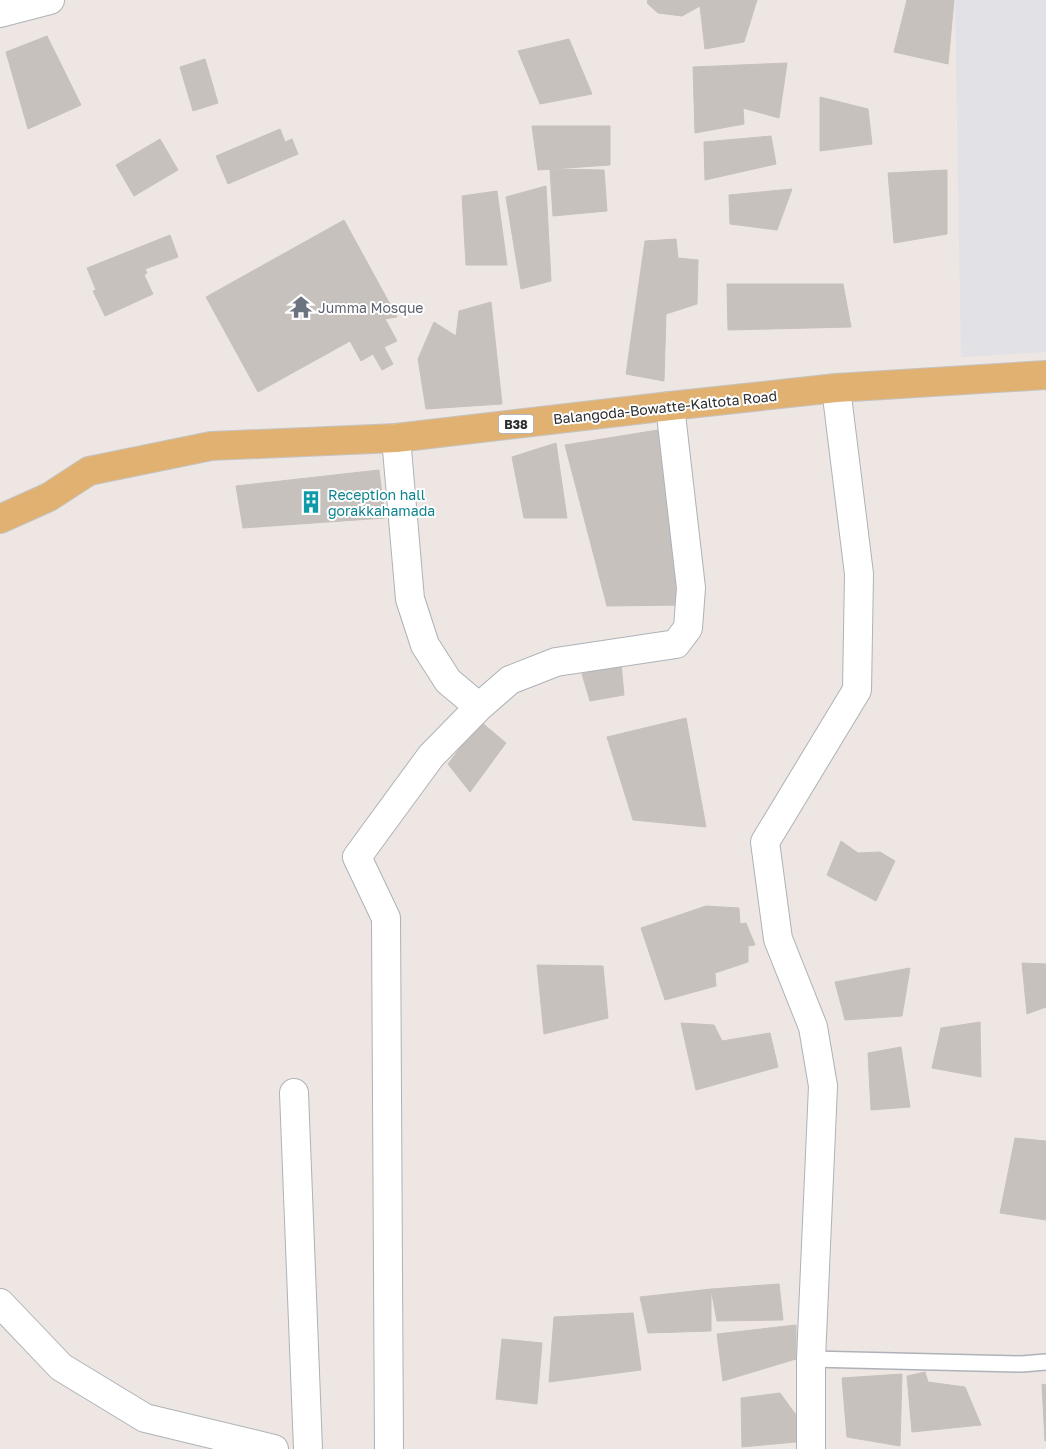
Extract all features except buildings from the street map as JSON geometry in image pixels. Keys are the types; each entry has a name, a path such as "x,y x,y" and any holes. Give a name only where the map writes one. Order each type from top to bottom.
{"main road":[{"name":"Balangoda-Bowatte-Kaltota Road","path":"0,519 49,496 90,472 127,462 211,446 396,438 836,388 1046,375"}],"street":[{"path":"0,13 50,0"},
{"path":"811,1449 811,1359 823,1086 813,1027 778,939 766,842 857,690 859,574 836,388"},
{"path":"389,1449 386,918 357,857 431,756 478,707 510,680 556,662 676,644 688,628 691,588 670,406"},
{"path":"396,438 410,599 425,645 448,682 478,707"},
{"path":"294,1093 308,1449"},
{"path":"0,1303 61,1367 145,1418 274,1449"}],"lane":[{"path":"811,1359 1022,1364 1046,1362"}],"shaded area":[{"path":"955,0 1046,0 1046,352 961,357"}],"place":[{"name":"Jumma Mosque","path":"301,307"},
{"name":"Reception hall gorakkahamada","path":"311,502"}]}
